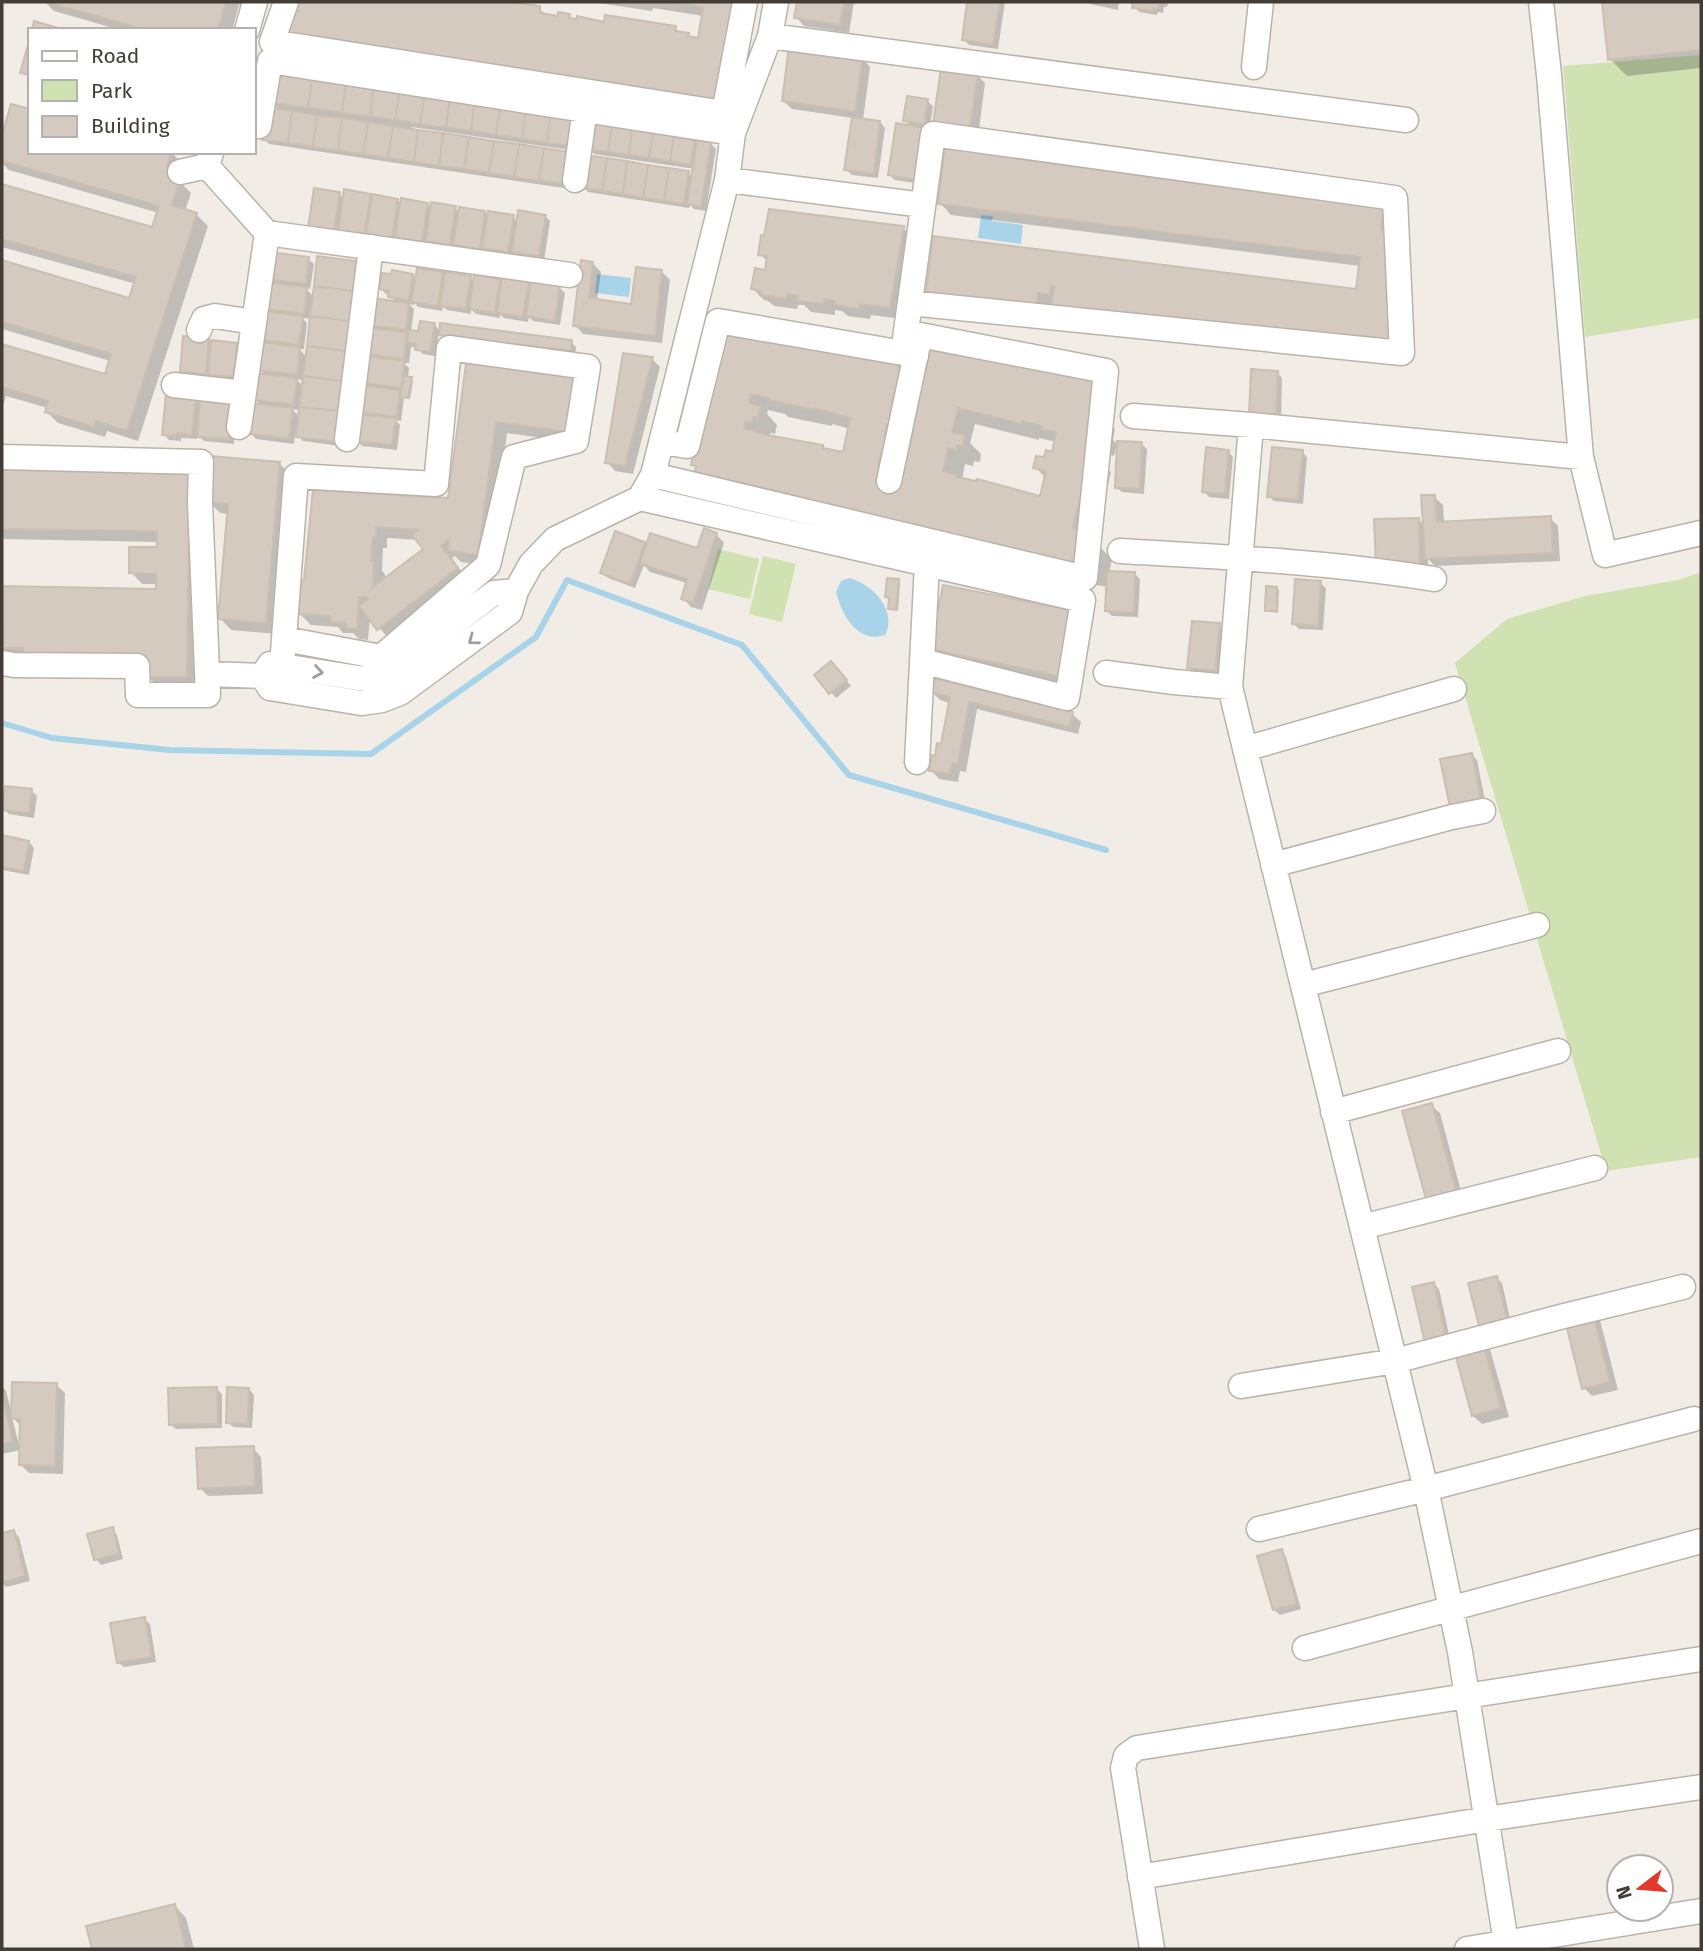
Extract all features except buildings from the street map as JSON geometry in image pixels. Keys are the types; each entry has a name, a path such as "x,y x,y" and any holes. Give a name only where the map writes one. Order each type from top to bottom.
{"street":[{"path":"248,28 255,2"},
{"path":"286,2 272,42 724,113 745,2"},
{"path":"284,639 381,657 488,565 514,457 576,441 588,367 449,348 436,484 296,476 284,639 272,671 270,688 361,703 382,700 400,693 510,612 516,591 531,564 555,539 640,498 653,475 662,442 727,180 733,133 770,36 776,2"},
{"path":"1254,66 1261,2"},
{"path":"1541,2 1581,457 1605,555 1701,533"},
{"path":"770,36 1406,120"},
{"path":"259,127 270,61 733,133"},
{"path":"575,180 585,109"},
{"path":"888,481 909,354 910,303 933,134 1395,198 1402,353 910,303"},
{"path":"180,172 209,159 267,233 570,275"},
{"path":"727,180 923,205"},
{"path":"239,427 267,233"},
{"path":"347,439 371,247"},
{"path":"199,330 204,319 215,316 254,322"},
{"path":"662,442 687,446 718,321 909,354"},
{"path":"653,475 1085,578 1106,371 920,335 909,354"},
{"path":"174,385 244,393"},
{"path":"1133,416 1581,457"},
{"path":"1251,425 1230,687 1426,1489 1467,1696 1507,1946"},
{"path":"2,457 201,462 200,503 208,695 138,695 137,666 2,663"},
{"path":"640,498 1083,600 1068,698 922,661"},
{"path":"1120,551 1376,570 1434,579"},
{"path":"917,762 927,563"},
{"path":"207,674 272,671"},
{"path":"1106,673 1230,687"},
{"path":"1245,749 1454,689"},
{"path":"1273,865 1483,811"},
{"path":"1303,985 1537,925"},
{"path":"1333,1112 1558,1051"},
{"path":"1362,1227 1595,1168"},
{"path":"1241,1386 1395,1362 1683,1287"},
{"path":"1259,1529 1426,1489 1694,1419"},
{"path":"1305,1647 1701,1541"},
{"path":"1152,1949 1123,1768 1126,1756 1137,1748 1701,1659"},
{"path":"1140,1877 1487,1819 1701,1787"},
{"path":"1467,1949 1507,1946 1701,1911"}],"green space":[{"path":"1701,55 1701,318 1585,337 1563,66"},
{"path":"718,549 759,559 750,599 708,589"},
{"path":"763,556 796,564 782,622 749,614"},
{"path":"1701,572 1701,1157 1606,1171 1455,663 1507,619 1585,596 1678,580"}],"water":[{"path":"981,215 993,216 992,221 1023,225 1021,244 978,238"},
{"path":"597,274 631,278 629,297 595,293"},
{"path":"849,578 866,586 880,599 888,616 885,635 866,635 847,618 836,592 841,581"}],"waterway":[{"path":"2,723 52,738 170,750 371,754 536,637 567,580 742,645 849,775 1106,850"}]}
